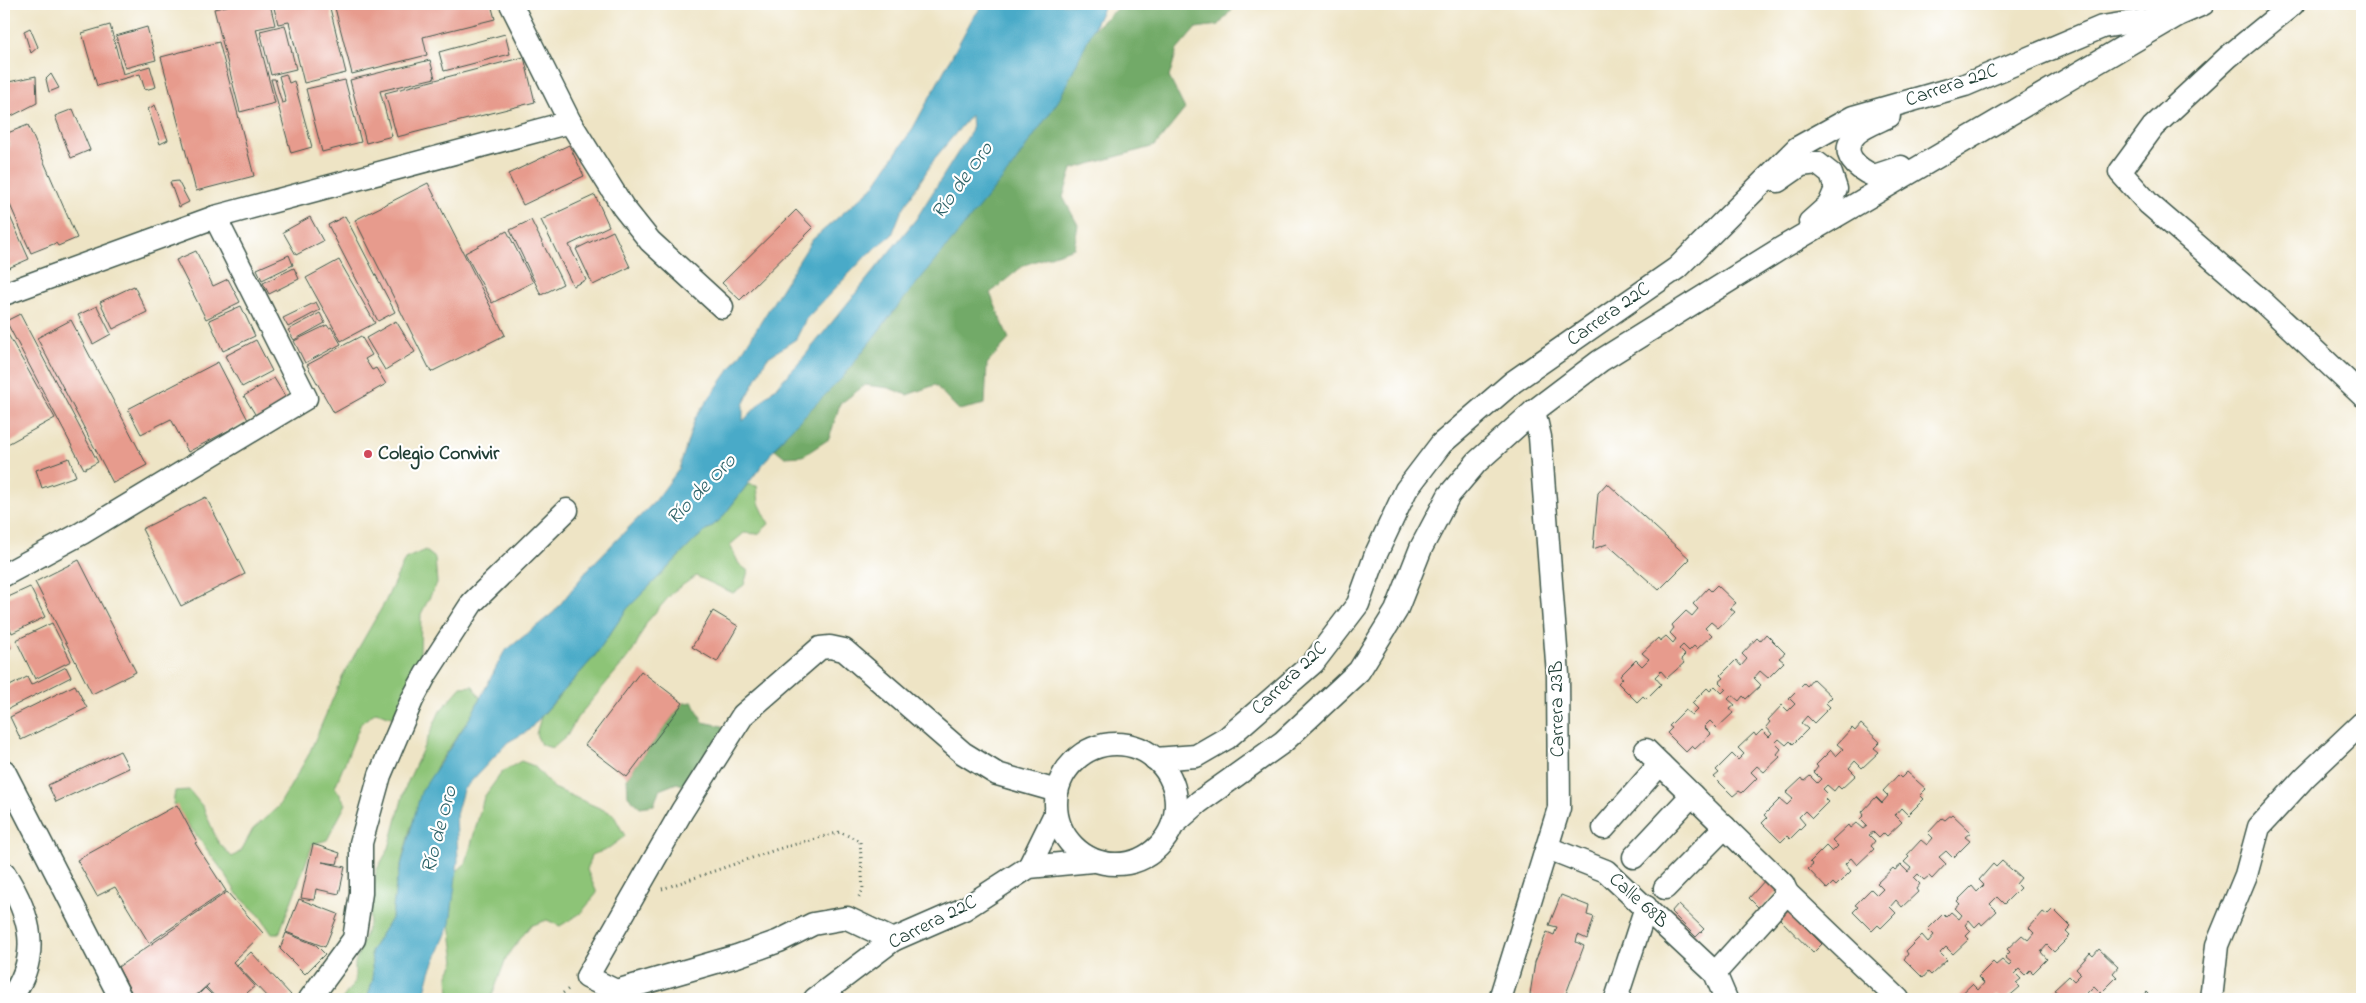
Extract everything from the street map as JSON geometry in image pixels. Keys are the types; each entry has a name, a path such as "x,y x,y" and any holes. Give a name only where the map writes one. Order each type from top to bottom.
{"street":[{"path":"511,4 570,122 623,207 650,240 722,307"},
{"name":"Carrera 22C","path":"1172,825 1199,802 1283,742 1359,671 1396,611 1421,548 1449,495 1477,462 1534,411 1600,361 1780,249 2178,16 2203,4"},
{"path":"2293,4 2228,57 2153,127 2120,172 2149,204 2263,302 2362,394"},
{"name":"Carrera 22C","path":"1155,759 1196,756 1228,738 1313,662 1358,604 1376,554 1406,490 1441,444 1513,382 1677,268 1797,148 1853,117 1965,85 2102,27 2178,16"},
{"path":"1916,100 1855,135 1849,148 1851,160 1859,169 1874,176 1935,157"},
{"path":"4,294 215,217 570,122"},
{"path":"1741,206 1802,165 1817,163 1831,174 1836,189 1829,205 1780,249"},
{"path":"4,575 82,533 306,398 215,217"},
{"name":"Carrera 23B","path":"1500,999 1559,808 1558,675 1540,436 1534,411"},
{"path":"310,999 354,939 361,893 362,843 380,774 412,700 426,674 472,602 567,510"},
{"path":"893,940 847,918 813,924 779,941 737,956 616,992 587,977 630,900 743,715 820,648 830,647 844,650 963,753 997,774 1057,802"},
{"path":"2211,999 2217,945 2246,875 2259,827 2305,777 2362,723"},
{"path":"1029,867 1057,802 1066,770 1075,760 1100,746 1129,746 1155,759 1165,770 1172,782 1175,796 1172,825 1156,849 1144,857 1131,862 1117,864 1092,861 1076,850 1060,826 1057,802"},
{"path":"1604,828 1653,757 1783,884 1788,893 1898,999"},
{"path":"4,771 122,999"},
{"path":"1634,857 1692,795"},
{"path":"1665,888 1724,827"},
{"name":"Calle 68B","path":"1548,848 1606,871 1715,973"},
{"name":"Carrera 22C","path":"815,999 893,940 964,909 1029,867 1092,861"},
{"path":"4,873 20,897 32,948 23,982 10,999"},
{"path":"1726,999 1715,973 1788,893"},
{"path":"1616,999 1646,907"}],"path":[{"path":"630,900 778,849 840,832 860,841 863,890 847,918"}],"green space":[{"path":"1122,4 1236,4 1219,25 1196,28 1177,50 1169,77 1185,109 1155,146 1072,169 1063,197 1078,225 1074,248 1024,265 990,293 1009,339 987,364 985,404 959,410 935,385 907,395 889,388 865,385 840,404 829,439 803,456 785,457 775,449 786,434 842,378 894,311 1082,48 1091,31"},
{"path":"748,484 757,486 759,503 769,524 758,534 744,533 730,545 739,564 748,571 744,585 733,593 696,576 674,591 647,622 633,651 577,718 567,736 553,748 541,745 536,734 541,717 594,657 627,609 696,539 721,519"},
{"path":"425,550 435,558 437,583 421,614 420,657 412,699 394,718 376,712 361,723 335,787 346,804 327,840 313,844 279,934 272,934 260,916 237,894 225,874 173,804 175,791 189,790 203,807 218,842 232,857 241,851 253,829 278,807 308,756 343,675 385,602 405,559"},
{"path":"473,686 480,698 471,716 438,764 410,829 396,884 392,917 371,951 373,979 367,999 342,999 355,982 355,963 369,924 376,871 389,848 405,788 440,711 461,687"},
{"path":"693,702 703,722 722,726 728,745 698,791 677,783 659,790 654,805 640,807 628,796 627,777 683,703"},
{"path":"521,761 534,766 554,788 613,814 625,836 606,850 591,855 587,870 597,893 581,913 560,926 547,920 530,926 506,958 491,999 449,999 448,975 455,961 450,924 456,872 466,863 484,797 502,772"}],"water":[{"name":"Río de Oro","path":"984,4 1105,4 1059,100 1012,167 894,311 842,378 786,434 721,519 696,539 627,609 594,657 528,731 508,742 463,790 456,815 458,860 450,924 430,972 423,999 367,999 373,979 371,951 392,917 396,884 421,792 471,716 504,652 554,612 589,568 656,500 679,469 695,418 744,349 812,240 872,188 913,128 972,19","holes":["971,115 972,130 916,219 798,364 743,421 743,405 767,358 796,339 806,319 867,255 892,235 901,212 935,158"]}],"building":[{"path":"235,4 270,4 275,25 256,29 275,103 240,112 214,9"},
{"path":"273,4 329,4 346,73 304,83 289,22 278,24"},
{"path":"353,4 491,4 495,19 423,37 427,55 352,74 335,8"},
{"path":"110,25 123,74 150,66 156,87 145,90 140,74 97,86 82,33"},
{"path":"285,25 296,69 271,75 260,31"},
{"path":"147,27 156,60 125,68 116,36"},
{"path":"30,28 38,47 31,53 24,31"},
{"path":"505,34 510,54 444,71 439,52"},
{"path":"219,42 254,176 196,191 161,57"},
{"path":"524,57 535,102 397,137 385,93"},
{"path":"430,60 435,78 380,91 392,136 366,143 350,80"},
{"path":"51,74 59,88 49,92 46,79"},
{"path":"286,74 289,83 294,81 312,147 291,153 271,79 275,79 282,103 286,102 279,76"},
{"path":"36,76 37,103 4,120 4,83"},
{"path":"345,80 361,142 322,152 306,89"},
{"path":"155,105 168,140 160,144 148,109"},
{"path":"73,109 90,150 71,158 55,116"},
{"path":"28,125 77,238 58,246 56,243 31,253 4,191 4,149 10,146 5,134"},
{"path":"569,145 584,176 523,205 508,174"},
{"path":"178,181 189,202 179,207 170,182"},
{"path":"428,183 505,335 431,372 355,220"},
{"path":"595,195 609,226 569,245 586,280 573,286 541,220"},
{"path":"4,203 29,259 4,270"},
{"path":"796,210 813,228 740,300 722,283"},
{"path":"345,216 395,312 378,321 328,225"},
{"path":"310,217 323,241 296,255 283,232"},
{"path":"531,220 563,284 541,295 510,230"},
{"path":"507,231 533,282 492,303 465,253"},
{"path":"613,231 630,267 593,285 576,249"},
{"path":"196,251 213,286 228,279 240,302 206,319 176,260"},
{"path":"289,255 293,265 262,280 257,269"},
{"path":"339,260 375,323 341,341 306,278"},
{"path":"294,268 299,279 269,294 263,283"},
{"path":"134,286 147,312 113,329 100,302"},
{"path":"316,302 320,310 288,327 283,318"},
{"path":"97,306 111,334 93,344 78,315"},
{"path":"241,306 255,336 223,351 209,320"},
{"path":"320,313 325,323 294,340 288,330"},
{"path":"20,314 98,462 84,469 6,321"},
{"path":"71,320 147,465 113,483 37,338"},
{"path":"396,321 415,352 385,370 366,338"},
{"path":"327,325 329,328 331,327 341,344 305,363 294,341"},
{"path":"4,330 55,418 4,446"},
{"path":"361,336 372,355 365,359 372,370 376,368 386,384 334,413 307,365"},
{"path":"256,340 272,371 242,387 225,356"},
{"path":"218,362 248,420 188,452 171,419 141,434 128,409"},
{"path":"274,378 288,401 258,419 244,396"},
{"path":"69,458 76,476 42,488 36,470"},
{"path":"1607,483 1690,559 1659,590 1607,544 1593,549 1598,493"},
{"path":"206,497 245,574 181,606 142,529"},
{"path":"79,560 136,672 92,694 35,582"},
{"path":"1717,585 1736,603 1730,608 1735,612 1718,628 1711,622 1705,628 1712,635 1697,649 1694,646 1689,651 1683,645 1679,649 1685,655 1681,659 1684,663 1667,678 1661,671 1655,677 1661,684 1646,699 1643,696 1637,702 1618,683 1623,678 1620,676 1636,660 1642,666 1649,659 1642,653 1658,638 1660,641 1666,636 1673,643 1676,639 1670,633 1674,628 1672,625 1686,611 1692,616 1698,609 1693,604 1708,588 1711,591"},
{"path":"30,587 45,617 12,633 4,615 4,599"},
{"path":"713,611 738,626 717,662 692,647"},
{"path":"52,623 71,661 35,679 16,640"},
{"path":"1766,634 1785,653 1779,658 1784,662 1768,678 1760,671 1754,678 1761,685 1746,699 1743,696 1739,701 1732,695 1728,699 1735,705 1730,709 1733,713 1717,728 1710,721 1704,727 1711,734 1695,749 1692,746 1686,752 1667,733 1672,728 1669,726 1685,710 1692,715 1698,709 1692,703 1707,688 1710,691 1715,686 1722,693 1726,689 1719,682 1724,678 1721,675 1736,660 1741,666 1747,659 1742,654 1757,638 1760,641"},
{"path":"4,635 11,648 4,651"},
{"path":"66,667 71,677 4,711 4,689 27,677 31,685"},
{"path":"641,671 683,703 627,777 585,745"},
{"path":"1813,679 1832,697 1826,703 1830,707 1814,723 1807,716 1801,723 1808,729 1793,744 1790,741 1786,745 1779,739 1775,743 1781,749 1777,754 1780,757 1764,772 1757,766 1751,772 1757,778 1742,793 1739,791 1733,796 1714,777 1719,773 1716,770 1732,754 1738,760 1744,754 1738,748 1754,733 1756,736 1762,730 1769,737 1772,734 1766,727 1770,722 1768,720 1782,705 1788,711 1795,704 1789,698 1804,683 1807,686"},
{"path":"75,685 87,708 21,740 10,717"},
{"path":"1861,724 1880,742 1874,748 1879,752 1862,768 1855,761 1849,768 1856,775 1841,789 1838,786 1834,791 1827,785 1823,789 1829,795 1825,799 1828,802 1812,818 1805,811 1799,817 1805,824 1790,839 1787,836 1781,842 1762,823 1767,818 1764,815 1780,799 1787,805 1793,799 1786,793 1802,778 1804,781 1810,776 1817,783 1821,779 1814,772 1818,767 1816,765 1831,750 1836,756 1843,749 1837,744 1852,728 1855,731"},
{"path":"120,751 129,768 56,802 48,785"},
{"path":"1907,772 1926,789 1920,795 1924,799 1908,815 1901,808 1895,815 1902,822 1887,836 1884,833 1879,838 1873,832 1869,835 1875,841 1871,846 1874,849 1857,865 1851,858 1845,864 1851,871 1836,886 1833,883 1827,889 1808,869 1813,865 1810,862 1826,846 1832,852 1838,846 1832,840 1848,825 1850,828 1856,823 1863,829 1867,826 1860,819 1864,815 1862,812 1876,797 1882,803 1888,796 1883,791 1898,775 1901,778"},
{"path":"177,805 197,842 195,843 226,891 149,943 115,887 97,896 77,860"},
{"path":"1952,814 1971,832 1965,837 1970,841 1953,858 1946,851 1939,857 1946,864 1932,879 1929,876 1924,880 1918,874 1914,878 1920,884 1916,889 1918,892 1902,907 1896,900 1890,907 1896,913 1881,928 1878,925 1872,931 1853,912 1858,907 1855,905 1871,889 1877,895 1883,889 1877,883 1893,868 1895,870 1901,865 1908,872 1911,868 1904,862 1909,857 1907,855 1921,840 1927,845 1933,838 1928,833 1942,818 1945,820"},
{"path":"313,844 340,853 337,864 322,862 345,867 339,894 316,889 314,900 301,898"},
{"path":"2002,861 2021,878 2016,884 2020,888 2004,904 1997,897 1990,904 1997,911 1982,925 1980,922 1975,927 1969,920 1965,925 1971,931 1966,936 1969,939 1953,954 1946,947 1940,953 1947,960 1931,975 1928,972 1923,978 1904,959 1908,954 1906,951 1922,935 1928,942 1934,935 1928,929 1943,914 1946,917 1951,912 1959,919 1962,915 1955,908 1960,904 1957,901 1972,886 1977,892 1984,885 1979,880 1993,864 1996,867"},
{"path":"1766,879 1778,891 1760,909 1749,898"},
{"path":"227,892 263,933 233,962 255,986 240,999 217,999 206,987 209,984 192,999 135,999 118,967"},
{"path":"1561,895 1589,906 1587,915 1594,917 1587,939 1578,935 1576,942 1584,946 1564,999 1534,999 1530,994 1535,962 1547,932 1554,935 1557,927 1549,925"},
{"path":"299,899 338,914 325,947 286,932"},
{"path":"1678,904 1704,929 1696,937 1671,912"},
{"path":"2053,909 2071,927 2066,932 2070,936 2054,952 2047,945 2041,952 2047,959 2033,973 2030,970 2025,975 2019,969 2015,973 2021,979 2016,983 2020,987 2006,999 2001,999 1997,995 1992,999 1956,999 1972,984 1978,990 1984,983 1978,977 1993,962 1996,965 2002,960 2009,966 2012,963 2005,957 2010,952 2007,949 2022,935 2028,940 2034,933 2029,928 2043,912 2047,915"},
{"path":"1788,910 1822,944 1813,953 1780,919"},
{"path":"286,933 316,945 325,954 305,974 280,949"},
{"path":"2099,949 2118,967 2113,973 2117,977 2101,993 2094,986 2087,993 2094,999 2054,999 2052,997 2057,992 2054,990 2069,976 2074,981 2081,974 2076,969 2090,953 2093,956"},
{"path":"251,952 291,995 286,999 269,999 237,965"},
{"path":"205,988 216,999 194,999"},
{"path":"2146,992 2153,999 2133,999 2136,996 2140,998"}],"place":[{"name":"Colegio Convivir","path":"368,454"}]}
